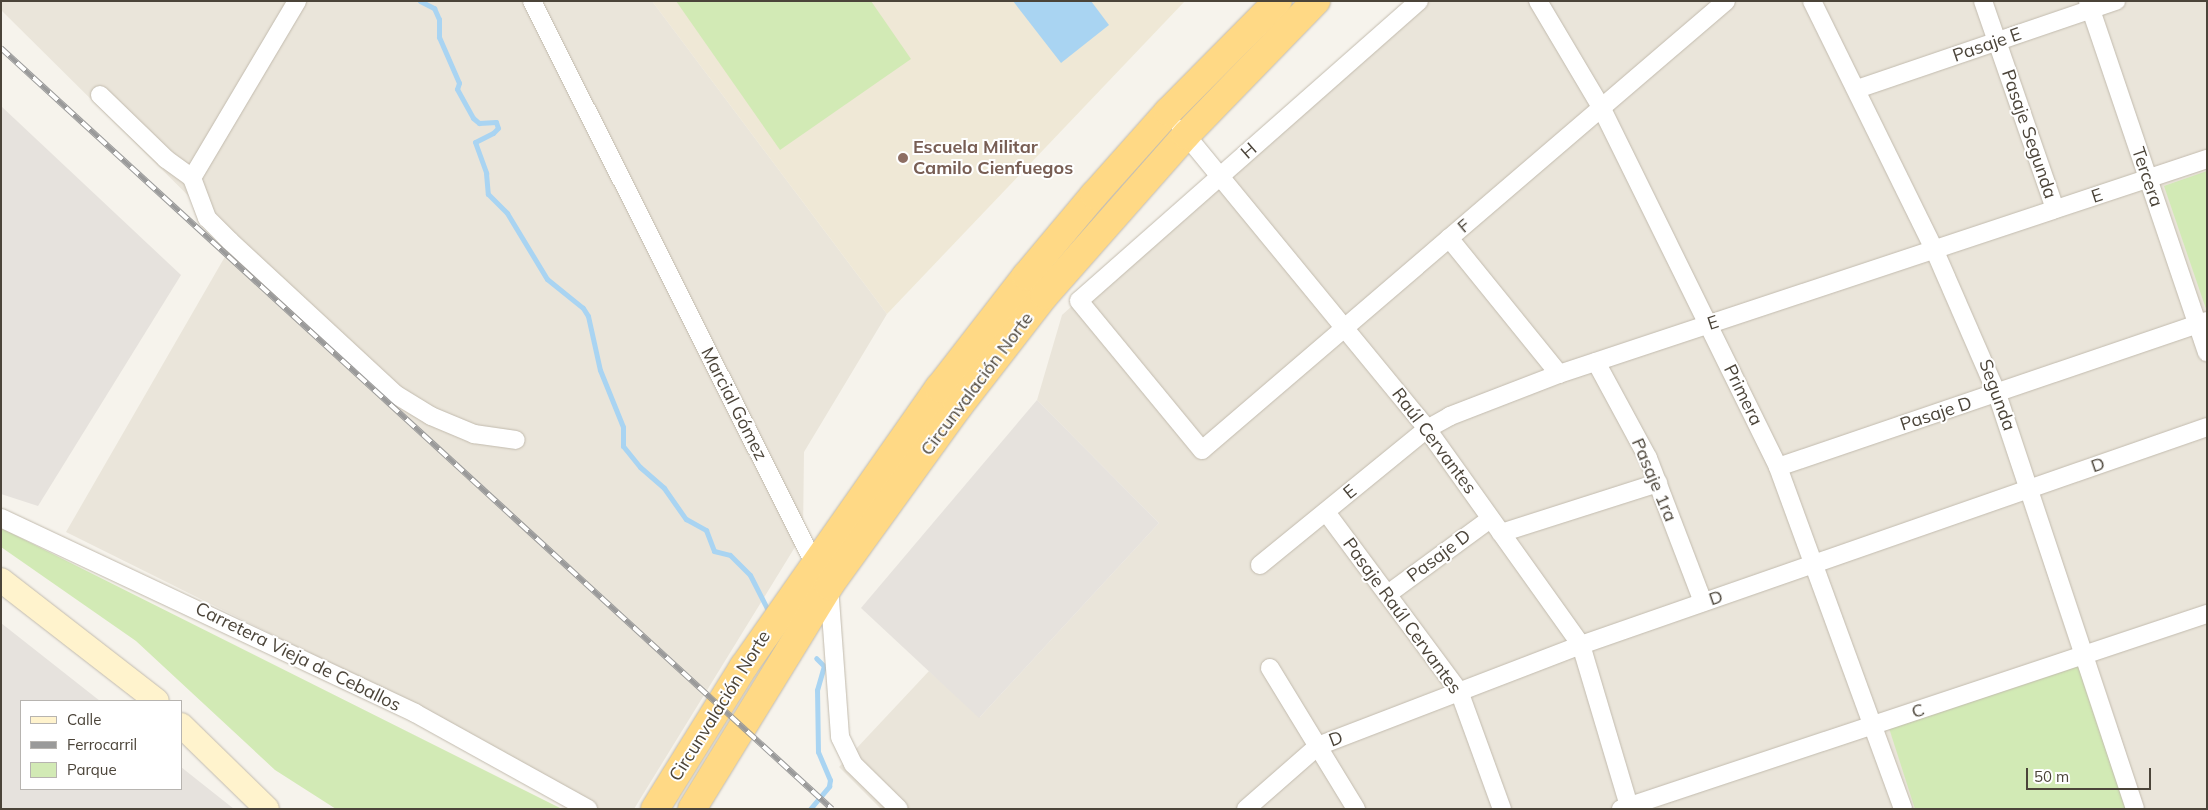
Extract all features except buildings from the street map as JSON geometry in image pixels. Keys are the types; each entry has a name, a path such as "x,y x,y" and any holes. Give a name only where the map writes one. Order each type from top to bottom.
{"highway":[{"name":"Circunvalación Norte","path":"656,809 744,666 814,563 939,388 1026,276 1168,112 1278,1"},
{"name":"Circunvalación Norte","path":"692,809 828,586 958,407 1045,295 1186,135 1316,1"}],"main road":[{"path":"1,580 157,700"},
{"path":"182,726 266,809"}],"street":[{"name":"Marcial Gómez","path":"532,1 814,563 828,586 840,737 853,764 899,809"},
{"name":"H","path":"1202,450 1079,301 1419,1"},
{"name":"Primera","path":"1538,1 1602,107 1778,467 1904,809"},
{"name":"F","path":"1202,450 1726,1"},
{"name":"Segunda","path":"1812,1 1857,89 1934,249 1998,394 2086,654 2135,809"},
{"name":"Pasaje Segunda","path":"1983,1 2055,209"},
{"name":"Pasaje E","path":"1857,89 1998,41 2089,6 2116,1"},
{"path":"192,178 290,4"},
{"name":"Tercera","path":"2089,6 2148,179 2202,322 2207,352"},
{"path":"100,95 166,159 192,178 207,218 230,242 395,394 431,416 474,434 516,440"},
{"name":"Raúl Cervantes","path":"1168,112 1427,429 1581,645 1627,808"},
{"name":"E","path":"1260,565 1427,429 1450,416 1560,374 2207,159"},
{"path":"1449,238 1560,374"},
{"name":"Pasaje D","path":"1778,467 1998,394 2202,322"},
{"name":"Pasaje 1ra","path":"1596,362 1658,483 1703,602"},
{"name":"D","path":"1246,809 1318,746 1581,645 2207,427"},
{"path":"1501,533 1658,483"},
{"name":"Pasaje Raúl Cervantes","path":"1326,512 1460,691 1502,809"},
{"name":"Carretera Vieja de Ceballos","path":"1,518 415,713 588,809"},
{"name":"Pasaje D","path":"1388,594 1490,519"},
{"name":"C","path":"1627,808 2207,614"},
{"path":"1270,668 1356,809"}],"shaded area":[{"path":"1,1 652,1 887,314 804,452 803,534 634,809 582,809 388,692 66,532 234,241 1,10"},
{"name":"Escuela Militar Camilo Cienfuegos","path":"652,1 1185,1 887,314"},
{"path":"1414,1 2207,1 2207,809 881,809 839,767 929,671 980,717 1159,523 1037,400 1062,315 1333,70"},
{"path":"1,106 181,275 38,506 1,494"},
{"path":"1037,400 1159,523 979,718 861,608"},
{"path":"1,623 99,700 20,700 20,790 182,790 182,768 234,809 1,809"}],"green space":[{"path":"676,1 871,1 911,59 780,150"},
{"path":"2207,171 2207,309 2206,309 2164,186"},
{"path":"1,528 562,809 336,809 275,770 136,641 1,547"},
{"path":"2081,665 2127,809 1915,809 1889,728"}],"water":[{"path":"1013,1 1091,1 1109,25 1061,63"}],"waterway":[{"path":"420,1 434,8 439,19 439,37 459,83 457,89 473,118 479,123 496,122 498,128 493,133 475,142 486,173 488,194 507,213 547,279 583,308 588,316 600,370 623,427 623,446 640,467 664,488 686,519 706,530 714,551 730,555 750,575 767,609"},
{"path":"810,809 829,786 830,780 818,752 817,690 824,666 816,658"}],"railway":[{"path":"1,48 832,809"}],"place":[{"name":"Escuela Militar Camilo Cienfuegos","path":"903,158"}]}
